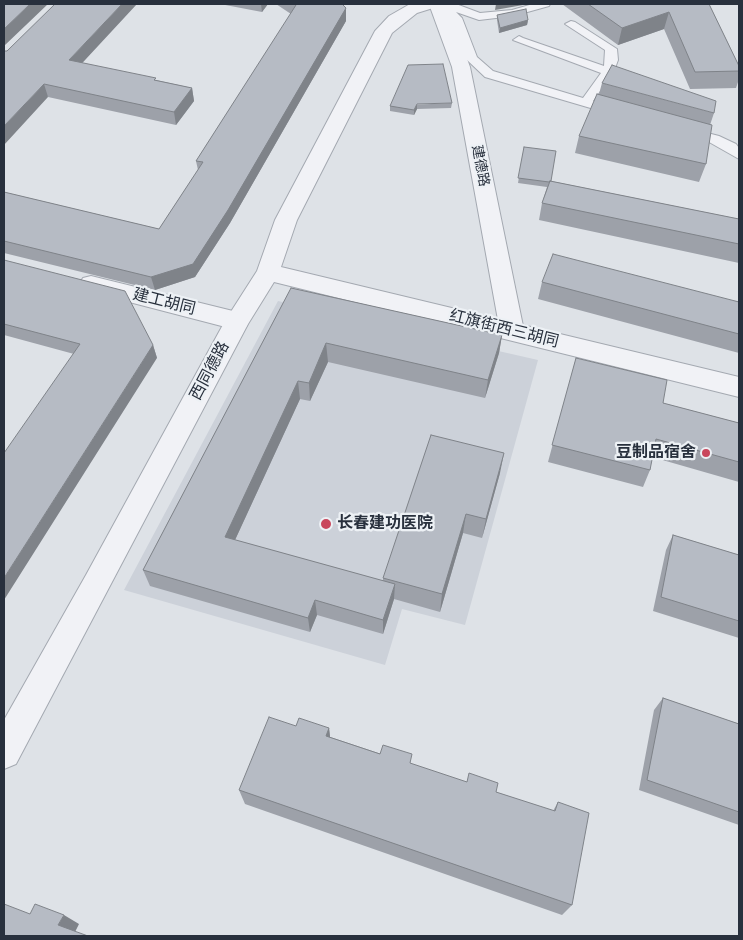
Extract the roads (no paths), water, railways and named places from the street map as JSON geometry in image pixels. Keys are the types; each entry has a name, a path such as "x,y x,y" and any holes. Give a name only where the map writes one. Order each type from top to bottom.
{"street":[{"name":"西同德路","path":"4,752 102,575 237,321 268,272 286,220 384,31 395,20 412,9 426,4"},
{"name":"建德路","path":"440,4 461,67 512,331"},
{"name":"红旗街西三胡同","path":"268,272 739,387"},
{"name":"建工胡同","path":"69,278 237,321"}],"lane":[{"path":"440,4 456,18 472,59 489,74 631,116"},
{"path":"446,4 478,17 513,13 540,4"},
{"path":"571,24 611,49 612,60 608,71 585,103"},
{"path":"519,40 608,71"},
{"path":"677,129 714,139 731,147 739,154"}],"place":[{"name":"豆制品宿舍","path":"706,453"},
{"name":"长春建功医院","path":"326,524"}]}
